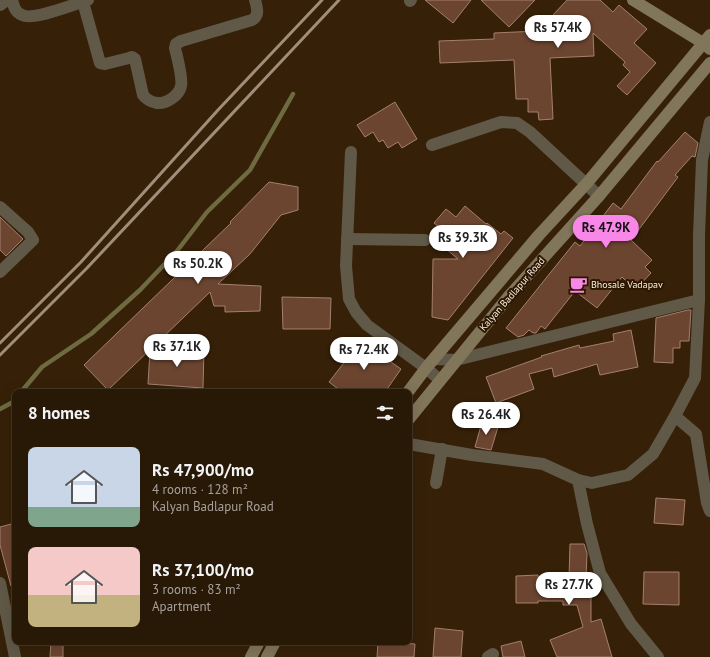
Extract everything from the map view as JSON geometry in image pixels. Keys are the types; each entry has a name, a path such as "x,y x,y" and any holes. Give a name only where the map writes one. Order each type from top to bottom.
{"main road":[{"path":"410,389 539,235 587,183 708,43 633,0"},
{"name":"Kalyan Badlapur Road","path":"412,415 509,296 599,196 708,69"},
{"path":"497,285 509,296"},
{"path":"251,657 257,645"},
{"path":"267,657 273,645"}],"street":[{"path":"0,5 7,0"},
{"path":"12,0 14,9 23,16 28,17 40,15 86,1 100,62 105,64 132,57 135,59 144,95 146,99 156,103 173,98 181,87 182,80 175,48 176,44 256,18 257,11 255,0"},
{"path":"432,145 501,122 517,123 530,132 587,183 599,196"},
{"path":"412,445 543,464 578,480 592,484 628,475 653,454 695,378 699,300 699,235 702,160 710,122"},
{"path":"351,152 346,266 349,299 356,312 367,325 430,364 440,380"},
{"path":"0,207 28,232 32,240 0,272"},
{"path":"347,239 404,240 425,246"},
{"path":"430,364 456,360 699,300"},
{"path":"675,416 696,434 707,503 710,511"},
{"path":"436,483 442,450"},
{"path":"578,480 587,524 600,573 632,624 658,657"},
{"path":"0,583 12,638"},
{"path":"13,645 16,657"}],"building":[{"path":"425,0 471,0 453,23"},
{"path":"481,0 535,0 509,27"},
{"path":"567,0 600,0 613,12 619,5 647,29 634,43 656,63 627,95 617,86 630,72 623,65 625,62 593,33 594,56 550,58 553,119 539,120 538,112 528,112 528,99 516,99 514,60 440,63 439,41 494,39 494,33 538,31"},
{"path":"395,102 417,139 402,148 398,142 388,148 383,140 379,142 373,132 365,137 357,125"},
{"path":"685,132 698,143 695,157 692,156 675,175 678,177 631,240 652,260 645,267 651,273 635,290 622,277 597,308 575,291 545,329 541,326 536,333 529,330 524,335 518,337 506,328 575,242 580,246 613,203 621,209 657,161 658,162"},
{"path":"269,182 298,187 298,210 281,215 250,254 218,284 261,286 260,311 225,312 225,306 214,306 210,292 109,389 107,389 84,365 231,223 230,222"},
{"path":"465,206 486,224 487,223 501,234 504,231 513,238 448,320 432,317 433,259 458,259 432,237 439,227 434,223 446,209 456,217"},
{"path":"0,217 23,239 6,256 0,250"},
{"path":"282,297 331,298 330,329 283,329"},
{"path":"691,310 689,341 680,341 680,348 673,348 673,363 654,362 656,318"},
{"path":"631,330 638,367 600,375 597,364 554,377 552,368 529,374 534,389 496,403 486,377 542,357 541,356 579,345 580,348 614,341 613,334"},
{"path":"357,338 401,369 387,389 338,389 329,382 346,360 342,358"},
{"path":"204,349 203,388 148,384 150,351"},
{"path":"482,422 498,427 491,450 475,447"},
{"path":"656,498 685,500 683,525 654,523"},
{"path":"12,524 11,586 0,545 0,527"},
{"path":"570,544 584,544 587,553 586,578 591,578 591,622 601,619 612,657 557,657 550,640 583,627 577,605 563,605 563,601 516,603 516,576 538,575 538,577 569,578"},
{"path":"644,572 679,572 679,605 643,604"},
{"path":"435,628 463,631 461,657 433,657"},
{"path":"521,641 525,657 503,657 501,646"},
{"path":"415,644 414,657 377,657 378,645"},
{"path":"51,645 63,645 63,657 50,657"}],"waterway":[{"path":"24,389 42,367 91,334 140,290 177,251 207,212 250,170 293,94"},
{"path":"0,409 12,403"}],"railway":[{"path":"0,343 81,262 218,110 322,0"},
{"path":"0,355 87,268 339,0"}],"place":[{"name":"Bhosale Vadapav","path":"578,284"}]}
